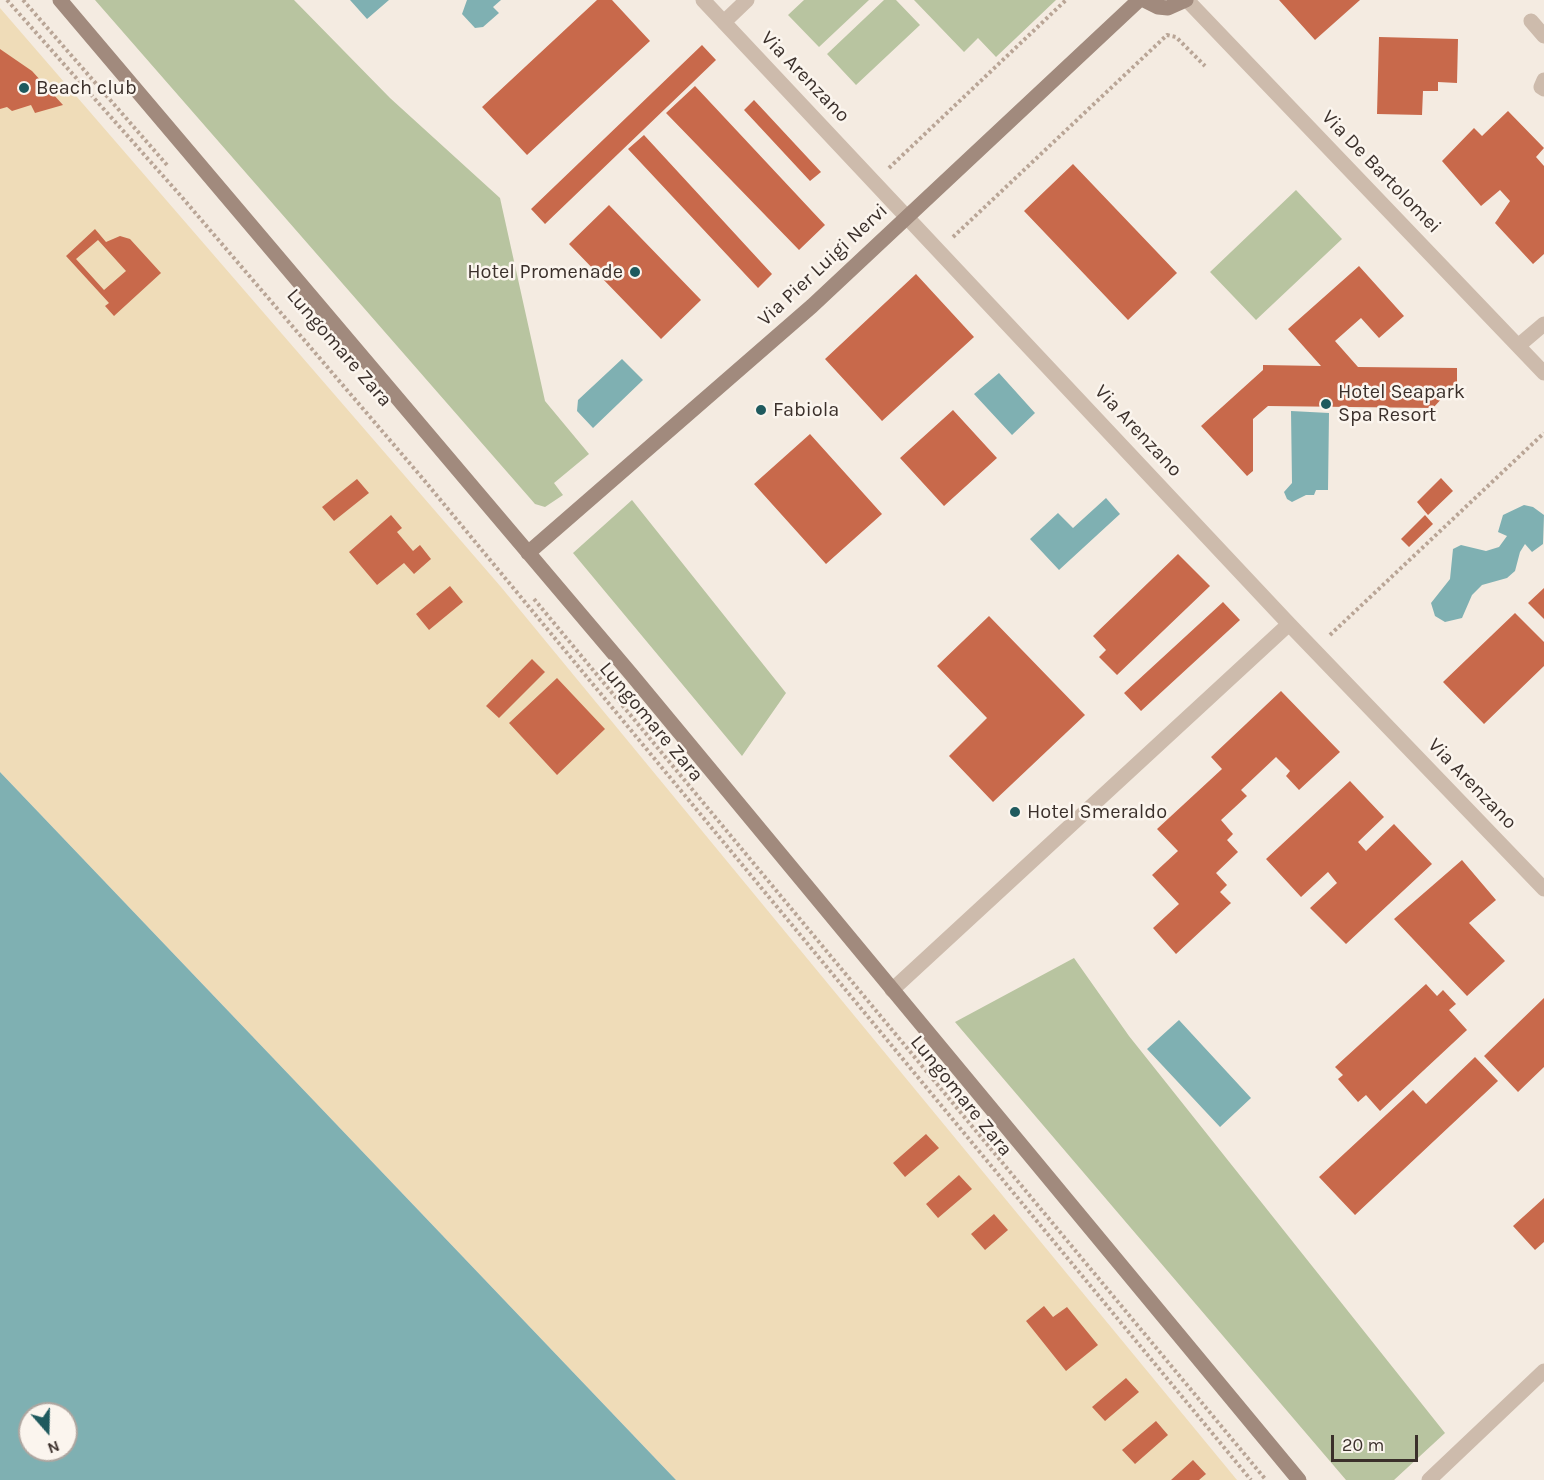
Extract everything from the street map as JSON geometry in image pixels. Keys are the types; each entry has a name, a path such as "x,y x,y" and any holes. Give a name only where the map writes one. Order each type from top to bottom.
{"street":[{"name":"Lungomare Zara","path":"60,0 528,553 1299,1480"},
{"name":"Via Arenzano","path":"702,0 1289,624 1544,890"},
{"path":"724,22 747,0"},
{"name":"Via Pier Luigi Nervi","path":"528,553 812,306 1139,0"},
{"path":"1144,0 1158,7 1168,8 1187,0"},
{"name":"Via De Bartolomei","path":"1187,0 1544,373"},
{"path":"1531,21 1544,36"},
{"path":"1544,80 1541,87 1544,89"},
{"path":"1518,346 1544,324"},
{"path":"892,990 1289,624"},
{"path":"1429,1480 1544,1371"}],"path":[{"name":"Lungomare Zara","path":"7,0 180,195 424,480 1251,1480"},
{"path":"23,0 173,171"},
{"path":"884,173 1066,0"},
{"path":"952,237 1167,36 1176,37 1205,66"},
{"path":"1315,650 1544,433"},
{"path":"530,593 1266,1480"}],"green space":[{"path":"95,0 294,0 390,98 500,198 545,401 589,454 554,483 563,495 545,507 535,504"},
{"path":"804,0 869,0 819,47 788,15"},
{"path":"884,0 896,0 920,25 856,85 827,54"},
{"path":"914,0 1056,0 996,57 978,38 964,52"},
{"path":"1296,190 1342,239 1256,320 1210,272"},
{"path":"632,500 786,693 742,756 573,553"},
{"path":"1074,958 1129,1036 1445,1433 1394,1480 1346,1480 955,1022"}],"sand":[{"path":"0,8 501,587 1237,1480 676,1480 0,772"}],"water":[{"path":"350,0 389,0 367,19"},
{"path":"467,0 501,0 493,7 499,13 483,27 475,28 462,14"},
{"path":"622,359 643,380 593,428 577,411 578,400"},
{"path":"999,373 1035,413 1012,435 974,394"},
{"path":"1291,411 1329,413 1328,490 1316,490 1314,495 1306,495 1292,502 1287,499 1284,492 1292,483"},
{"path":"1106,498 1120,514 1059,570 1030,539 1058,513 1073,528"},
{"path":"1524,505 1533,507 1544,515 1543,544 1532,552 1525,544 1520,552 1515,571 1507,578 1482,585 1472,595 1462,618 1445,622 1435,616 1431,603 1450,579 1453,549 1461,545 1486,551 1499,547 1507,536 1498,532 1503,515"},
{"path":"0,772 676,1480 0,1480"},
{"path":"1179,1020 1251,1098 1220,1127 1147,1049"}],"building":[{"path":"597,0 612,0 650,41 527,155 482,107"},
{"path":"1279,0 1360,0 1315,40"},
{"path":"1379,37 1458,39 1457,83 1438,82 1438,91 1423,91 1422,115 1377,114"},
{"path":"702,45 716,60 545,224 531,209"},
{"name":"Beach club","path":"0,49 32,71 63,105 35,113 31,105 12,111 7,107 0,109"},
{"path":"695,86 825,225 799,250 666,113"},
{"path":"754,100 821,172 810,181 744,110"},
{"path":"1508,111 1544,148 1536,157 1544,166 1544,254 1533,264 1495,223 1510,201 1500,190 1481,206 1442,161 1474,128 1482,136"},
{"path":"644,135 772,274 758,288 628,149"},
{"path":"1073,164 1177,273 1128,320 1024,211"},
{"name":"Hotel Promenade","path":"609,205 701,300 661,339 569,244"},
{"path":"95,229 106,242 120,236 130,239 161,273 114,316 105,306 109,303 66,256","holes":["98,240 126,271 104,290 76,259"]},
{"path":"1359,266 1404,316 1379,338 1361,318 1335,341 1358,367 1457,368 1457,382 1433,408 1268,406 1253,419 1253,471 1247,476 1201,426 1263,370 1263,365 1321,366 1288,329"},
{"path":"916,274 974,337 882,421 825,359"},
{"path":"953,410 997,458 944,506 900,458"},
{"path":"810,434 882,514 826,564 754,484"},
{"path":"1441,478 1453,491 1428,515 1417,502"},
{"path":"357,479 369,493 334,521 322,507"},
{"path":"391,515 402,528 397,532 413,551 420,545 431,559 414,574 404,563 377,585 349,552"},
{"path":"1425,515 1433,524 1409,547 1401,539"},
{"path":"1178,554 1210,586 1117,675 1099,657 1106,650 1093,636"},
{"path":"450,586 463,602 429,630 416,614"},
{"path":"1544,588 1544,619 1528,603"},
{"path":"1223,602 1240,620 1141,711 1124,693"},
{"path":"1515,613 1544,642 1544,666 1484,724 1443,682"},
{"path":"989,616 1085,715 993,802 949,756 987,718 937,666"},
{"path":"532,659 545,672 499,718 486,706"},
{"path":"557,678 605,729 557,775 509,723"},
{"path":"1281,691 1340,752 1299,790 1286,776 1290,771 1276,757 1241,790 1247,796 1221,820 1233,834 1227,840 1238,852 1216,873 1227,885 1220,892 1231,903 1176,954 1153,928 1179,904 1152,875 1178,851 1157,829 1222,769 1211,757"},
{"path":"1350,781 1384,817 1358,842 1366,851 1394,824 1432,864 1346,944 1310,908 1337,883 1328,872 1301,897 1266,859"},
{"path":"1462,860 1496,900 1469,923 1505,961 1467,996 1394,919"},
{"path":"1426,984 1437,996 1443,990 1456,1004 1449,1010 1467,1030 1380,1111 1366,1095 1358,1102 1338,1079 1343,1075 1335,1067"},
{"path":"1544,998 1544,1067 1518,1092 1484,1056"},
{"path":"1475,1057 1498,1081 1355,1215 1319,1177 1413,1090 1426,1104"},
{"path":"926,1134 939,1148 905,1177 893,1163"},
{"path":"959,1175 972,1189 938,1218 926,1204"},
{"path":"1544,1198 1544,1242 1535,1250 1513,1226"},
{"path":"994,1214 1008,1230 985,1250 971,1234"},
{"path":"1044,1306 1053,1317 1067,1307 1098,1345 1066,1371 1026,1321"},
{"path":"1126,1378 1139,1392 1105,1421 1092,1407"},
{"path":"1156,1421 1168,1435 1135,1464 1122,1450"},
{"path":"1193,1460 1206,1474 1199,1480 1171,1480"}],"place":[{"name":"Beach club","path":"24,88"},
{"name":"Hotel Promenade","path":"635,272"},
{"name":"Hotel Seapark Spa Resort","path":"1326,404"},
{"name":"Fabiola","path":"761,410"},
{"name":"Hotel Smeraldo","path":"1015,812"}]}
